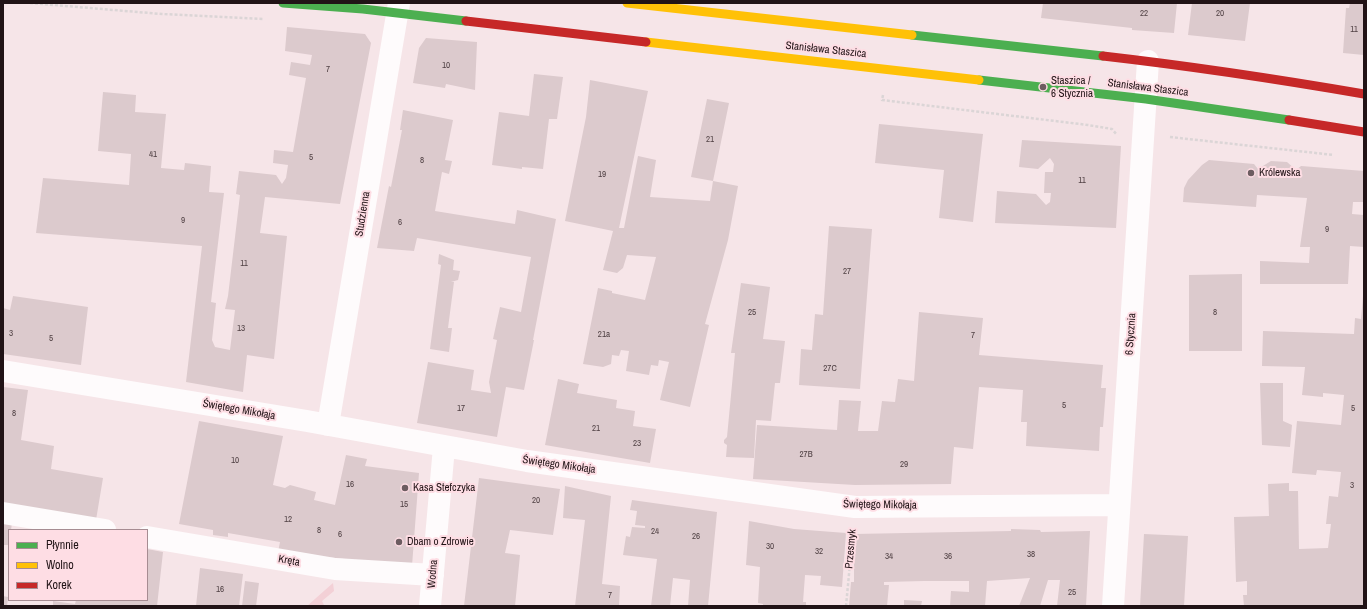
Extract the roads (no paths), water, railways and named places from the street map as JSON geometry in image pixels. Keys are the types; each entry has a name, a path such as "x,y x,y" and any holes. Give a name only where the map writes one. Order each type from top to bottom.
{"main road":[{"name":"Stanisława Staszica","path":"283,3 363,9 398,8 886,69 1146,99 1364,132"},
{"path":"627,3 1148,61 1291,81 1364,94"}],"street":[{"name":"Studzienna","path":"328,425 398,8"},
{"name":"6 Stycznia","path":"1114,606 1119,505 1148,61"},
{"name":"Świętego Mikołaja","path":"3,371 328,425 527,461 855,507 1119,505"},
{"name":"Wodna","path":"430,606 444,447"},
{"path":"3,513 98,529"},
{"name":"Kręta","path":"148,537 335,569 433,576"}],"place":[{"name":"Staszica / 6 Stycznia","path":"1043,87"},
{"name":"Królewska","path":"1251,173"},
{"name":"Kasa Stefczyka","path":"405,488"},
{"name":"Dbam o Zdrowie","path":"399,542"}]}
